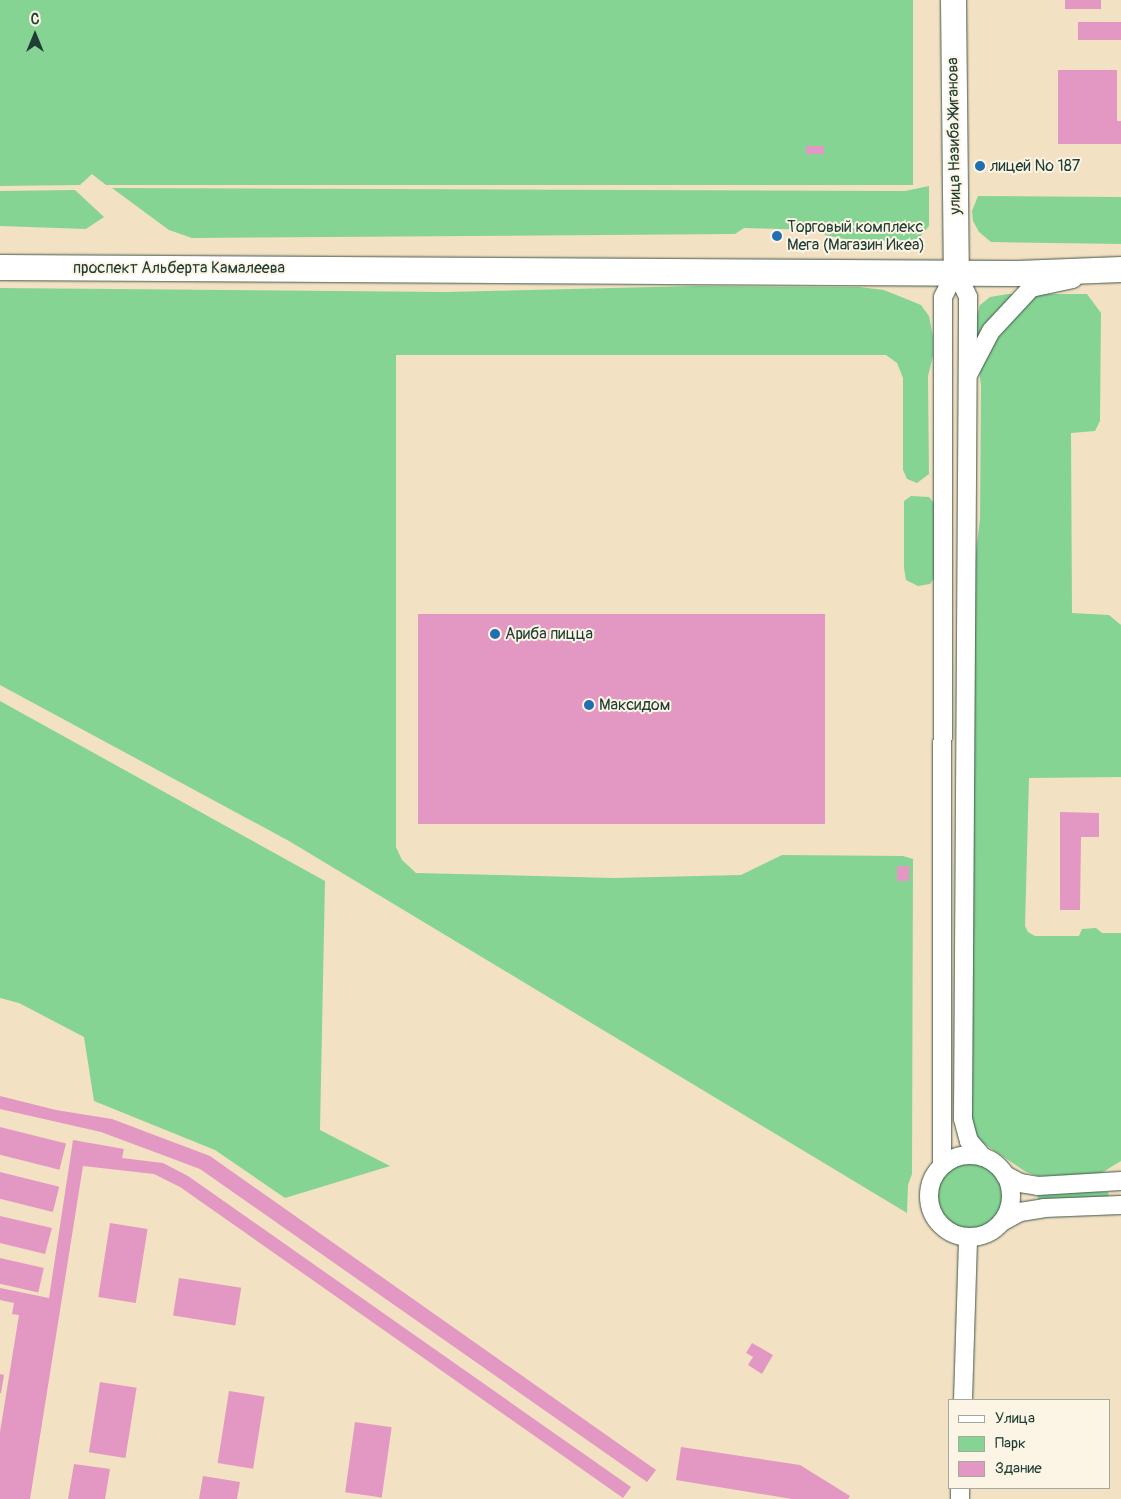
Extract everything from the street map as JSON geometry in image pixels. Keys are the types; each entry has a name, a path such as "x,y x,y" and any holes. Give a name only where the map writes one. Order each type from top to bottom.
{"main road":[{"name":"улица Назиба Жиганова","path":"953,0 956,271"},
{"name":"проспект Альберта Камалеева","path":"0,267 956,271 1117,269"}],"street":[{"path":"967,376 991,331 1031,288 1117,269"},
{"path":"956,271 968,297 963,1119 969,1141 983,1157 998,1166 1005,1176 1011,1196 1002,1222"},
{"path":"942,1165 943,296 956,271"},
{"path":"983,1157 962,1156 942,1165 930,1183 930,1208 941,1226 968,1237 981,1236 1020,1212 1044,1208 1121,1205"},
{"path":"1005,1176 1020,1183 1038,1186 1121,1180"},
{"path":"963,1399 968,1237"}],"green space":[{"path":"0,0 913,0 913,185 106,185 92,174 80,185 0,186"},
{"path":"929,186 929,226 917,240 859,242 825,235 822,230 744,228 735,234 192,238 169,230 112,188 905,191"},
{"path":"75,190 104,217 86,229 0,226 0,191"},
{"path":"978,196 1121,197 1121,244 991,242 979,232 973,221 972,211"},
{"path":"695,286 859,287 884,290 921,305 929,316 933,336 933,356 928,376 929,474 917,483 907,479 903,470 903,378 897,363 886,355 396,355 396,847 402,860 416,873 614,878 741,875 782,855 903,856 913,859 912,1174 908,1185 907,1213 289,841 0,685 0,288 446,292"},
{"path":"1008,294 1087,294 1101,313 1100,421 1095,431 1071,433 1072,613 1109,615 1121,625 1121,777 1029,778 1025,926 1028,932 1035,936 1079,936 1082,929 1096,928 1102,933 1121,933 1121,1161 1098,1175 1038,1176 1026,1172 980,1141 971,1122 972,586 980,519 981,385 973,330 980,305 990,297"},
{"path":"911,496 929,497 935,504 934,578 930,584 918,586 906,580 904,568 904,501"},
{"path":"0,701 325,881 320,1130 390,1166 285,1198 215,1150 94,1101 84,1037 19,1003 0,998"},
{"path":"969,1161 982,1164 994,1171 1001,1183 1004,1196 1001,1209 994,1221 982,1228 969,1231 956,1228 944,1221 937,1209 934,1196 937,1183 944,1171 956,1164"},
{"path":"1040,1192 1108,1192 1109,1197 1041,1201 1037,1197"}],"building":[{"path":"1065,0 1101,0 1101,9 1065,9"},
{"path":"1078,22 1121,22 1121,40 1078,40"},
{"path":"1058,70 1117,70 1117,121 1121,121 1121,144 1058,144"},
{"path":"806,146 824,146 824,154 806,154"},
{"path":"418,614 825,614 825,824 418,824"},
{"path":"1060,812 1099,813 1099,837 1081,837 1080,910 1060,910"},
{"path":"897,866 909,866 909,881 897,881"},
{"path":"0,1096 56,1110 112,1119 210,1156 656,1470 647,1482 200,1169 101,1132 0,1109"},
{"path":"0,1127 66,1143 59,1170 0,1155"},
{"path":"73,1140 124,1149 122,1158 163,1163 188,1176 631,1487 623,1498 180,1187 154,1174 83,1166 30,1499 0,1499 0,1432 19,1315 12,1314 14,1303 0,1300 0,1288 49,1298"},
{"path":"0,1172 59,1187 53,1212 0,1199"},
{"path":"0,1216 52,1228 45,1254 0,1243"},
{"path":"110,1223 148,1229 136,1303 98,1297"},
{"path":"0,1258 44,1268 38,1292 0,1284"},
{"path":"179,1278 241,1288 235,1325 173,1316"},
{"path":"752,1343 773,1355 762,1374 748,1365 753,1357 746,1353"},
{"path":"0,1374 4,1375 1,1393 0,1393"},
{"path":"100,1382 137,1388 125,1458 89,1452"},
{"path":"229,1391 265,1397 253,1469 218,1463"},
{"path":"355,1422 392,1427 382,1497 345,1492"},
{"path":"681,1447 800,1465 850,1496 848,1499 792,1499 676,1480"},
{"path":"74,1464 110,1469 105,1499 68,1499"},
{"path":"203,1476 240,1482 237,1499 199,1499"}],"place":[{"name":"лицей № 187","path":"980,166"},
{"name":"Торговый комплекс Мега (Магазин Икеа)","path":"777,236"},
{"name":"Ариба пицца","path":"495,634"},
{"name":"Максидом","path":"589,705"}]}
